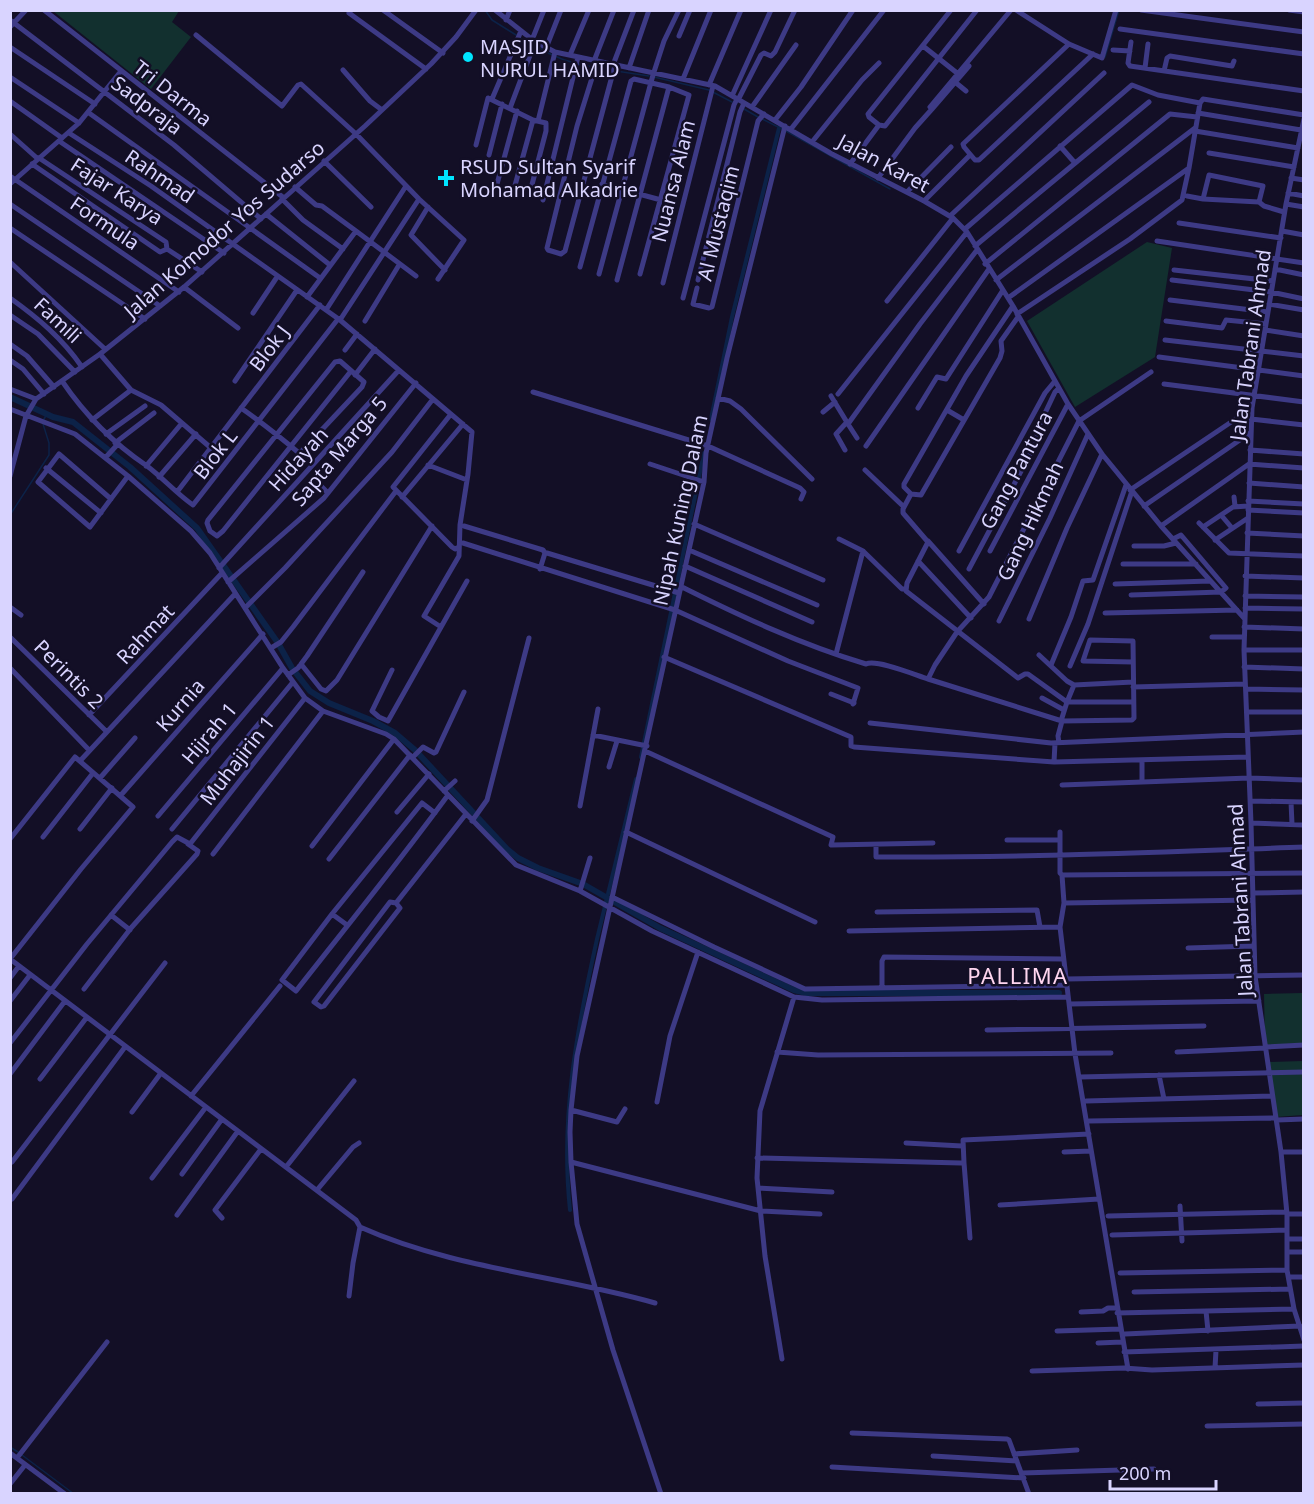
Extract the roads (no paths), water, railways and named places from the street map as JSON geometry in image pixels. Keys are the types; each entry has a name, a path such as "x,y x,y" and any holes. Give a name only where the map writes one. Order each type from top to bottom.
{"street":[{"path":"12,23 24,13 16,10"},
{"name":"Tri Darma","path":"44,10 283,199 303,220 343,249"},
{"path":"351,10 349,13 426,69"},
{"path":"383,10 443,53"},
{"name":"Jalan Komodor Yos Sudarso","path":"34,401 103,352 224,253 443,53 476,10"},
{"name":"Jalan Karet","path":"495,10 519,35 555,53 711,86 850,164 951,217 966,231 1013,306 1068,404 1102,454 1161,526 1244,618"},
{"path":"506,20 510,10"},
{"path":"510,108 544,10"},
{"path":"546,48 561,10"},
{"path":"570,56 589,10"},
{"path":"614,10 596,62 547,248 561,254 565,251 614,66 634,10"},
{"path":"629,68 650,10"},
{"path":"599,274 651,83 664,41 679,10"},
{"path":"679,36 690,10"},
{"path":"682,79 711,10"},
{"name":"Nuansa Alam","path":"663,283 711,86 741,10"},
{"path":"683,298 738,101 771,10"},
{"path":"698,280 740,112 738,101 761,55 765,53 774,55 795,10"},
{"path":"786,129 884,10"},
{"path":"951,10 868,114 868,117 879,125 885,126 977,10"},
{"path":"932,109 930,106 1011,10"},
{"path":"1016,10 1070,44 1103,57 1116,10"},
{"path":"1141,10 1304,32"},
{"path":"1289,10 1304,12"},
{"path":"775,120 801,87 851,11"},
{"name":"Sadpraja","path":"12,23 174,145 261,219"},
{"path":"1120,29 1304,54"},
{"path":"196,35 281,105 300,84 356,134 419,199 464,240 438,279"},
{"path":"492,99 519,35"},
{"path":"1131,42 1129,65 1304,92"},
{"path":"1070,44 963,144 975,160 979,160 1093,54"},
{"path":"1145,68 1148,44"},
{"path":"752,107 796,45"},
{"path":"922,46 957,73"},
{"path":"10,47 95,104"},
{"path":"1113,50 1130,51"},
{"path":"514,189 555,53"},
{"path":"1164,70 1167,58 1170,56 1232,66 1234,61"},
{"path":"543,201 577,58"},
{"path":"812,142 862,80 879,63"},
{"path":"878,178 915,128 969,66"},
{"path":"343,70 370,101 382,110"},
{"path":"12,180 80,123 121,71"},
{"path":"887,301 951,217 1104,73"},
{"path":"10,77 80,123"},
{"path":"580,267 633,79 669,87 688,93 689,96 640,274"},
{"path":"955,82 966,91"},
{"path":"857,438 835,402 834,395 966,231 1132,85 1158,95 1200,103"},
{"path":"617,280 669,87"},
{"path":"476,145 488,98 547,124 529,196"},
{"path":"911,495 920,495 1000,358 1001,341 1018,315 1130,239 1182,200 1202,100 1206,98 1304,117"},
{"path":"10,101 60,140 224,253"},
{"path":"845,450 836,434 848,423 976,248 1149,102"},
{"path":"489,155 502,104"},
{"path":"497,184 517,111"},
{"path":"89,113 320,278"},
{"name":"Al Mustaqim","path":"697,288 693,304 712,307 758,121 764,114"},
{"path":"866,446 917,374 987,266 1170,114 1198,115 1302,135"},
{"name":"Jalan Tabrani Ahmad","path":"1303,1337 1294,1309 1287,1270 1287,1230 1281,1152 1255,976 1244,618 1251,408 1284,212 1304,117"},
{"path":"850,164 879,125"},
{"name":"Nipah Kuning Dalam","path":"661,1494 595,1290 577,1224 571,1162 571,1110 577,1056 694,525 706,446 786,129"},
{"path":"996,280 1195,129 1298,148"},
{"path":"546,131 559,134"},
{"name":"Rahmad","path":"69,133 151,186 339,319 463,424"},
{"name":"Fajar Karya","path":"10,134 39,159 166,242 167,249 202,272"},
{"path":"1060,146 1075,164"},
{"path":"907,192 951,147"},
{"path":"1209,153 1294,167"},
{"path":"924,201 970,155"},
{"path":"1296,156 1304,157"},
{"path":"324,161 371,207"},
{"path":"32,164 160,252 167,249"},
{"path":"1008,298 1189,168"},
{"path":"1203,199 1209,175 1263,186 1259,202"},
{"path":"1291,178 1304,180"},
{"name":"Formula","path":"12,180 179,292"},
{"path":"602,184 660,200"},
{"path":"326,310 371,243 385,215 406,186"},
{"path":"295,187 316,205 322,206 416,276"},
{"path":"1288,193 1304,196"},
{"path":"1187,196 1259,202 1264,206 1284,212"},
{"name":"Blok L","path":"177,492 193,505 339,319 419,199"},
{"path":"10,204 160,306"},
{"path":"1286,204 1304,207"},
{"path":"428,207 411,235 445,270"},
{"path":"266,214 330,265"},
{"path":"1179,223 1281,238"},
{"path":"10,228 145,319"},
{"path":"308,297 356,231"},
{"path":"1282,231 1304,235"},
{"path":"1157,241 1304,263"},
{"path":"10,262 103,352 130,390 158,403 211,448"},
{"path":"365,321 399,265"},
{"path":"1275,268 1304,275"},
{"path":"1174,270 1273,281"},
{"path":"253,313 277,277"},
{"path":"1172,280 1270,292 1304,299"},
{"path":"184,287 238,328"},
{"path":"235,381 297,290"},
{"path":"918,408 938,377 946,379 1003,290"},
{"name":"Famili","path":"10,298 50,328 69,348 82,367"},
{"path":"1170,300 1268,312"},
{"path":"25,308 30,301"},
{"path":"1269,304 1304,310"},
{"name":"Blok J","path":"177,492 320,305"},
{"path":"911,495 903,485 966,376 1013,306"},
{"path":"10,315 38,334 75,372"},
{"path":"1166,321 1222,328 1226,320 1304,336"},
{"path":"345,350 357,334"},
{"path":"1165,340 1304,356"},
{"path":"10,344 31,360 54,387"},
{"path":"209,532 217,536 224,531 291,446 375,349"},
{"path":"1159,357 1304,376"},
{"path":"10,360 23,369 44,394"},
{"path":"209,532 208,520 276,435 335,362 340,361 364,382 362,387 299,453 276,435 260,421 241,408"},
{"name":"Hidayah","path":"221,569 227,558 399,369"},
{"path":"928,679 957,632 989,597 1079,421 1151,372"},
{"path":"62,381 92,420 106,434 128,476 200,538 229,581 235,594 273,648 283,668 290,674 305,698 323,711 376,723 388,721 467,581"},
{"path":"959,551 1046,393 1055,381"},
{"name":"Sapta Marga 5","path":"229,581 291,529 328,493 416,383"},
{"path":"1164,384 1304,402"},
{"path":"969,569 1036,443 1038,428 1059,388"},
{"path":"10,389 34,401 13,458 10,476"},
{"path":"92,420 130,390"},
{"path":"533,392 706,446 800,488 804,492 801,499"},
{"path":"718,398 730,401 741,409 812,479"},
{"path":"246,607 392,452 434,399"},
{"path":"823,412 835,402"},
{"name":"Gang Pantura","path":"990,551 1068,404"},
{"path":"106,434 145,406"},
{"path":"10,408 28,413 146,466 177,492"},
{"path":"1051,664 1084,580 1093,580 1129,489 1251,408"},
{"path":"947,410 964,420"},
{"path":"112,449 154,413"},
{"path":"450,414 393,484 396,491 452,547 455,549 461,545"},
{"path":"1251,420 1304,425"},
{"path":"146,466 182,423"},
{"path":"402,497 463,424 473,435 460,525 459,556 424,616 441,627"},
{"path":"1144,506 1250,433"},
{"path":"159,477 196,434"},
{"name":"Gang Hikmah","path":"999,621 1088,434"},
{"path":"1250,450 1304,454"},
{"path":"1029,619 1067,528 1102,454"},
{"path":"111,499 60,455 57,455 46,468 38,483 90,527 101,513 128,476"},
{"path":"650,464 700,481"},
{"path":"1161,526 1249,464 1304,468"},
{"path":"428,465 467,480"},
{"path":"46,468 101,513"},
{"path":"865,470 904,507"},
{"path":"1249,483 1304,487"},
{"path":"320,485 328,493"},
{"path":"1070,666 1088,624 1129,489"},
{"path":"273,648 281,642 396,491"},
{"path":"911,495 903,513 984,604"},
{"path":"1234,497 1235,506"},
{"path":"1304,504 1235,506 1201,525 1229,553 1304,556"},
{"path":"1248,506 1304,513"},
{"path":"1221,515 1232,528"},
{"path":"1215,540 1248,518"},
{"path":"694,525 824,580"},
{"path":"299,666 321,689 329,690 432,526"},
{"path":"464,526 543,550 545,553 540,569"},
{"path":"200,538 209,532"},
{"path":"1247,533 1304,536"},
{"path":"1131,595 1221,592 1226,586 1181,535 1164,546 1134,546"},
{"path":"839,538 863,551 902,589 905,589 1018,678 1028,674 1067,702 1133,702"},
{"path":"905,589 928,541"},
{"path":"461,545 675,610 788,661 858,688 854,703 831,694"},
{"path":"688,550 817,605"},
{"path":"836,654 863,551"},
{"path":"547,553 680,589 785,635 836,654 866,664 870,662 885,666 1062,721 1132,720 1133,662 1131,640 1090,640 1083,662 1133,662"},
{"path":"1123,564 1195,564 1202,559"},
{"path":"918,561 971,618"},
{"path":"685,566 812,622"},
{"name":"Rahmat","path":"89,716 221,569"},
{"path":"1115,584 1208,579 1213,571"},
{"path":"290,674 299,666 363,572"},
{"path":"1245,576 1304,578"},
{"path":"80,760 235,594"},
{"path":"1245,596 1304,597"},
{"path":"10,607 21,615"},
{"path":"1245,608 1304,609"},
{"path":"1105,613 1237,610"},
{"path":"1244,627 1304,629"},
{"name":"Kurnia","path":"121,795 263,634"},
{"name":"Perintis 2","path":"10,637 107,732"},
{"path":"1212,637 1244,637"},
{"path":"473,820 488,800 529,638"},
{"path":"1244,650 1304,650"},
{"path":"1039,655 1074,685 1304,690"},
{"path":"664,657 850,737 851,746 854,747 1053,762 1248,757"},
{"path":"1245,667 1304,669"},
{"path":"10,668 89,750"},
{"name":"Hijrah 1","path":"158,816 283,668"},
{"path":"392,670 372,711 376,723 412,756 516,865 580,889 805,988 1304,975"},
{"path":"172,830 293,682"},
{"path":"1053,762 1064,710 1074,685"},
{"path":"329,858 412,756 423,747 436,752 464,692"},
{"name":"Muhajirin 1","path":"190,843 305,698"},
{"path":"1042,698 1064,710"},
{"path":"580,806 598,709"},
{"path":"213,854 323,711"},
{"path":"1247,712 1304,712"},
{"path":"870,723 1057,743 1304,732"},
{"path":"594,735 644,747 833,837 831,845 933,843"},
{"path":"99,778 135,738"},
{"path":"312,846 394,739"},
{"path":"609,767 617,741"},
{"path":"10,839 75,757 132,804 133,808 10,959 317,1190 356,1220 360,1227 438,1256 655,1303"},
{"path":"1142,760 1142,782"},
{"path":"43,837 93,773"},
{"path":"397,812 429,774"},
{"path":"1062,785 1249,778 1304,780"},
{"path":"435,813 422,803 282,980 296,991 435,813 446,792 455,781"},
{"path":"80,829 112,788"},
{"path":"1250,801 1304,802"},
{"path":"1291,802 1292,824"},
{"path":"396,903 466,814"},
{"path":"1251,823 1304,825"},
{"path":"626,832 815,922"},
{"path":"1060,832 1059,855 1064,903 1060,927 1068,1004 1128,1369"},
{"path":"10,1043 111,915 176,838 190,843 198,851 197,854 130,930 84,990"},
{"path":"1007,840 1059,840"},
{"path":"876,845 876,857 1059,855 1304,847"},
{"path":"580,889 590,858"},
{"path":"1061,874 1304,873"},
{"path":"1064,903 1253,897 1304,892"},
{"path":"390,902 396,903 400,908 321,1007 314,1001 390,902"},
{"path":"609,903 652,931 794,997 822,1000 1068,997"},
{"path":"877,912 1037,910 1040,927"},
{"path":"332,914 347,925"},
{"path":"111,915 130,930"},
{"path":"849,931 1060,927"},
{"path":"1188,948 1253,946"},
{"path":"657,1102 670,1036 698,952"},
{"path":"882,986 884,957 1064,959"},
{"path":"12,1162 165,963"},
{"path":"10,978 19,966"},
{"path":"10,1001 30,975"},
{"path":"191,1096 280,986"},
{"path":"944,986 945,999"},
{"path":"782,1359 765,1256 757,1158 760,1111 794,997"},
{"path":"10,1074 65,1001"},
{"path":"1068,1004 1259,1001"},
{"path":"40,1079 87,1017"},
{"path":"987,1030 1204,1026"},
{"path":"1177,1052 1304,1045"},
{"path":"12,1199 126,1047"},
{"path":"777,1052 818,1055 1111,1053"},
{"path":"1079,1077 1304,1072"},
{"path":"132,1112 160,1073"},
{"path":"1159,1075 1164,1099"},
{"path":"286,1167 354,1082"},
{"path":"1086,1101 1272,1096"},
{"path":"152,1178 206,1107"},
{"path":"571,1110 616,1122 625,1109"},
{"path":"182,1174 222,1119"},
{"path":"1089,1121 1304,1119"},
{"path":"177,1215 238,1131"},
{"path":"970,1238 962,1141 1089,1134"},
{"path":"317,1190 353,1147 359,1143"},
{"path":"906,1143 962,1146"},
{"path":"222,1218 215,1210 261,1149"},
{"path":"1064,1152 1091,1151"},
{"path":"1281,1152 1304,1152"},
{"path":"757,1158 964,1163"},
{"path":"571,1162 761,1211 820,1214"},
{"path":"758,1188 832,1192"},
{"path":"1000,1204 1099,1198"},
{"path":"1180,1206 1182,1241"},
{"path":"1108,1216 1304,1214"},
{"path":"349,1296 360,1227"},
{"path":"1112,1235 1287,1230"},
{"path":"1287,1239 1304,1239"},
{"path":"1287,1252 1304,1252"},
{"path":"1120,1273 1287,1270"},
{"path":"1289,1277 1304,1277"},
{"path":"1134,1292 1290,1289"},
{"path":"1081,1312 1103,1311 1108,1308 1117,1311 1294,1309"},
{"path":"1206,1311 1208,1331"},
{"path":"1057,1332 1208,1331 1300,1326"},
{"path":"19,1455 107,1342"},
{"path":"1098,1343 1122,1342"},
{"path":"1124,1352 1304,1346"},
{"path":"1215,1368 1216,1350"},
{"path":"1032,1371 1304,1365"},
{"path":"1258,1404 1304,1402"},
{"path":"1207,1426 1304,1424"},
{"path":"852,1433 1007,1438 1029,1494"},
{"path":"1014,1454 1077,1450"},
{"path":"10,1453 19,1455 26,1465 63,1493"},
{"path":"933,1456 1017,1461"},
{"path":"10,1484 26,1465"},
{"path":"832,1467 1023,1475 1154,1469"}],"waterway":[{"path":"485,10 492,20 516,35"},
{"path":"1105,57 1119,10"},
{"path":"520,38 532,44"},
{"path":"536,46 563,60 593,67"},
{"path":"598,68 611,70"},
{"path":"616,71 649,76"},
{"path":"654,77 709,90 732,102"},
{"path":"744,109 758,117"},
{"path":"762,119 782,129"},
{"path":"711,419 732,317 779,128"},
{"path":"786,131 890,189"},
{"path":"10,397 53,417 73,422 130,467 197,528 310,691 329,703 373,721 395,733 415,750 518,858 538,868 583,884 660,928 794,990 806,993 1059,993"},
{"path":"44,419 47,414"},
{"path":"10,515 49,455 49,443 43,424"},
{"path":"641,757 704,453"},
{"path":"570,1210 567,1141 577,1040 597,939 636,779"},
{"path":"10,1447 18,1452"},
{"path":"22,1455 74,1494"}],"place":[{"name":"MASJID NURUL HAMID","path":"468,57"},
{"name":"RSUD Sultan Syarif Mohamad Alkadrie","path":"446,178"}],"district":[{"name":"PALLIMA","path":"1018,975"}]}
